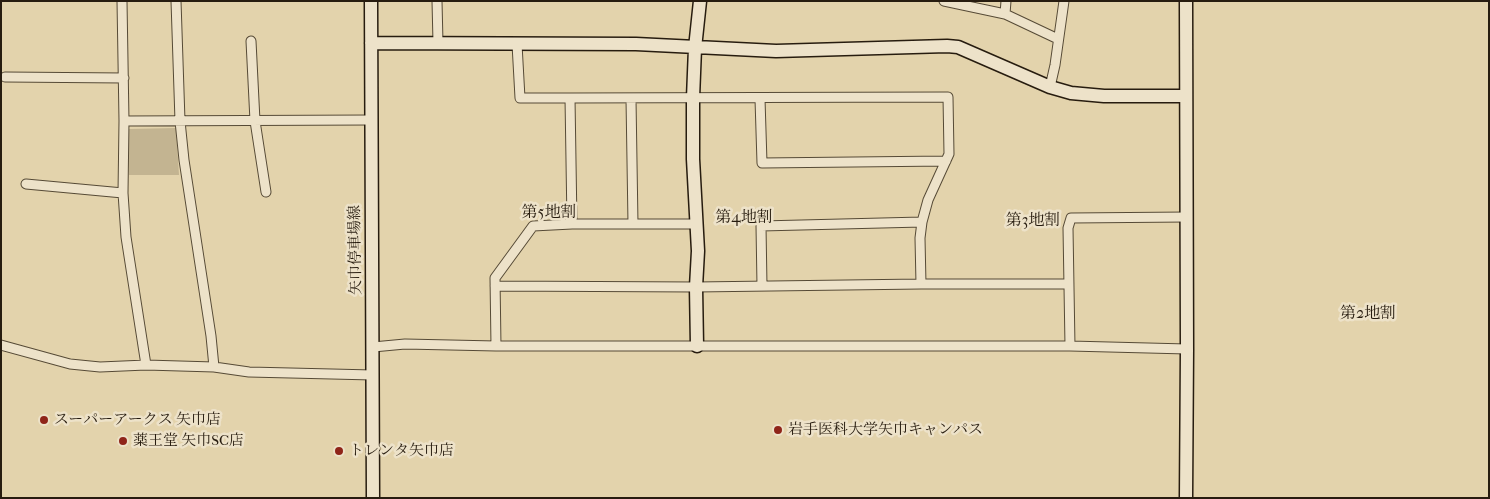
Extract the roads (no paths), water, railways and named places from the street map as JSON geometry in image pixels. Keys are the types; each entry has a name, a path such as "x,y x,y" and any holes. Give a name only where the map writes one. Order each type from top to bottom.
{"street":[{"path":"122,1 124,78 123,193 126,237 146,365"},
{"path":"176,1 180,121 184,160 214,367"},
{"name":"矢巾停車場線","path":"371,1 373,498"},
{"path":"437,1 438,43"},
{"path":"698,346 696,287 698,251 693,159 693,98 694,48 700,1"},
{"path":"944,1 1005,14 1058,39"},
{"path":"1005,14 1006,1"},
{"path":"1050,87 1064,1"},
{"path":"1186,1 1188,349 1186,498"},
{"path":"251,41 256,121 266,192"},
{"path":"371,43 636,44 776,51 947,46 958,47 1050,87 1071,93 1104,96 1186,96"},
{"path":"517,44 520,98 948,98 949,154 928,200 922,222 920,238 921,284"},
{"path":"4,78 124,78"},
{"path":"570,98 572,224"},
{"path":"631,99 632,224"},
{"path":"760,99 762,163 946,161"},
{"path":"124,121 371,120"},
{"path":"26,184 123,193"},
{"path":"1070,346 1068,228 1071,218 1187,217"},
{"path":"762,286 761,226 922,222"},
{"path":"496,346 495,278 533,226 572,224 697,224"},
{"path":"495,286 696,287 1068,284"},
{"path":"373,347 405,344 496,346 1070,346 1188,349"},
{"path":"1,345 70,364 214,367 249,372 373,375"}],"place":[{"name":"スーパーアークス 矢巾店","path":"44,420"},
{"name":"岩手医科大学矢巾キャンパス","path":"778,430"},
{"name":"薬王堂 矢巾SC店","path":"123,441"},
{"name":"トレンタ矢巾店","path":"339,451"}],"district":[{"name":"第5地割","path":"549,213"},
{"name":"第4地割","path":"744,218"},
{"name":"第3地割","path":"1033,221"},
{"name":"第2地割","path":"1368,314"}]}
